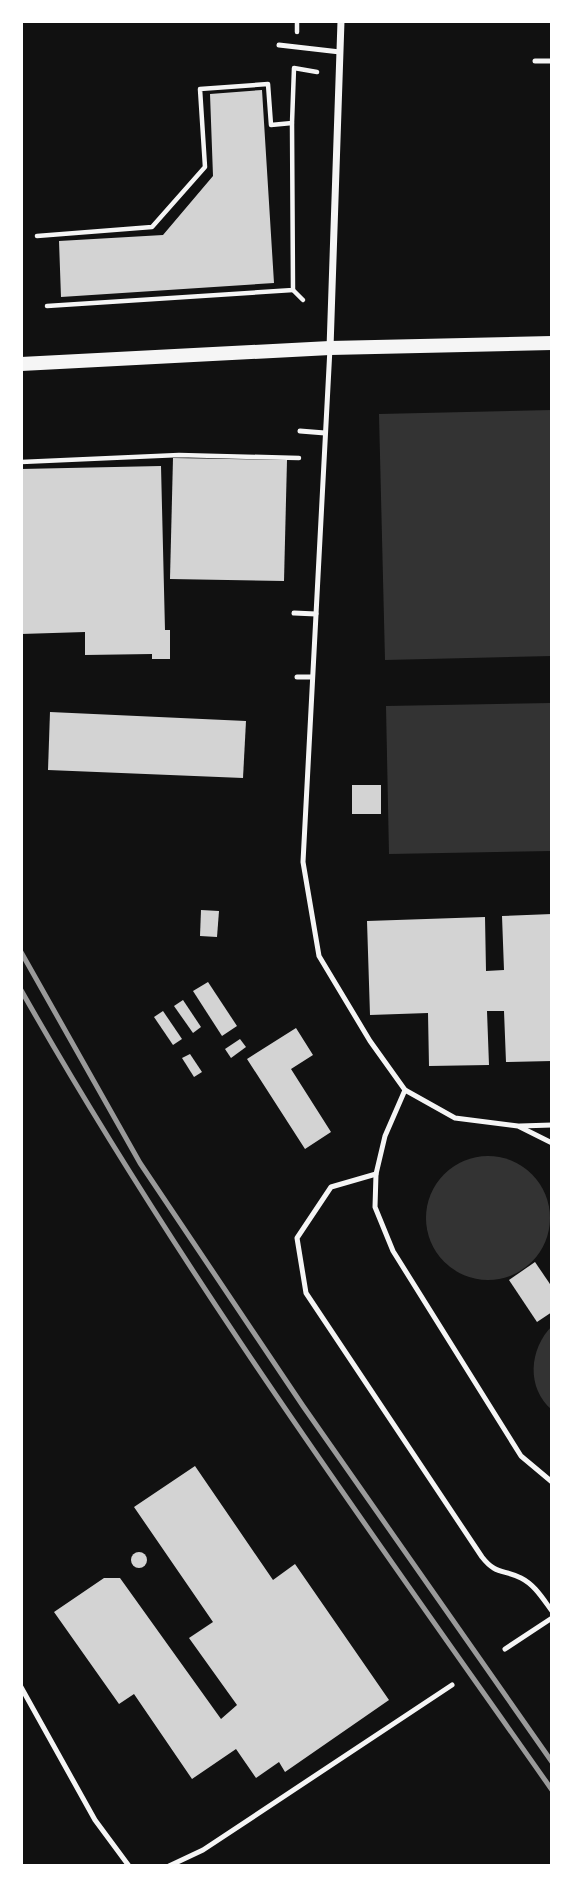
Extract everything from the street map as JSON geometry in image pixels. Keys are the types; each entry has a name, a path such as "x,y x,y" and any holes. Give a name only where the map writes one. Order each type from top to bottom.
{"main road":[{"path":"21,364 330,348 552,343"}],"street":[{"path":"330,348 341,21"}],"lane":[{"path":"279,45 340,52"},
{"path":"535,61 552,61"},
{"path":"330,348 303,862 319,956 370,1041 405,1090 455,1118 518,1126 552,1125"},
{"path":"300,431 325,433"},
{"path":"294,613 316,614"},
{"path":"297,677 312,677"},
{"path":"405,1090 384,1136 376,1174 375,1207 393,1251 522,1456 552,1482"},
{"path":"518,1126 552,1143"},
{"path":"376,1174 331,1187 297,1238 306,1293 482,1558 492,1570 520,1578 536,1589 552,1611"},
{"path":"505,1649 552,1618"},
{"path":"169,1866 203,1850 452,1685"},
{"path":"21,1687 95,1820 129,1866"}],"path":[{"path":"303,300 293,290 294,68 317,72"},
{"path":"37,236 152,227 205,167 200,89 268,84 271,125 292,122"},
{"path":"47,306 293,290"},
{"path":"21,462 164,455 299,458"}],"shaded area":[{"path":"552,410 552,656 385,660 379,414"},
{"path":"552,703 552,851 389,854 386,706"},
{"path":"488,1156 512,1160 532,1174 546,1194 550,1218 546,1242 532,1262 512,1276 488,1280 464,1276 444,1262 430,1242 426,1218 430,1194 444,1174 464,1160"},
{"path":"552,1326 552,1410 538,1391 534,1368 539,1346"}],"building":[{"path":"262,90 274,283 61,297 59,241 163,235 213,176 210,94"},
{"path":"173,458 287,460 284,581 170,579"},
{"path":"161,466 165,630 170,630 170,659 152,659 152,654 85,655 85,632 21,634 21,469"},
{"path":"50,712 246,721 243,778 48,770"},
{"path":"352,785 381,785 381,814 352,814"},
{"path":"201,910 219,911 217,937 200,936"},
{"path":"552,914 552,1061 506,1062 504,1011 487,1011 489,1065 429,1066 428,1013 370,1015 367,921 485,917 486,971 504,970 502,916"},
{"path":"208,982 237,1026 222,1036 193,991"},
{"path":"183,1000 201,1027 193,1033 174,1006"},
{"path":"163,1011 182,1039 173,1045 154,1017"},
{"path":"296,1028 313,1055 291,1069 331,1132 305,1149 247,1059"},
{"path":"240,1039 246,1047 231,1058 225,1049"},
{"path":"190,1054 202,1072 194,1077 182,1058"},
{"path":"535,1262 552,1287 552,1312 537,1322 509,1280"},
{"path":"195,1466 273,1580 295,1564 389,1700 285,1772 279,1762 256,1778 236,1749 192,1779 134,1694 119,1704 54,1612 104,1578 120,1578 221,1719 237,1705 189,1638 213,1622 134,1507"},
{"path":"139,1552 147,1560 139,1568 131,1560"}],"railway":[{"path":"21,952 140,1163 303,1406 552,1762"},
{"path":"21,990 82,1094 210,1297 552,1790"}]}
